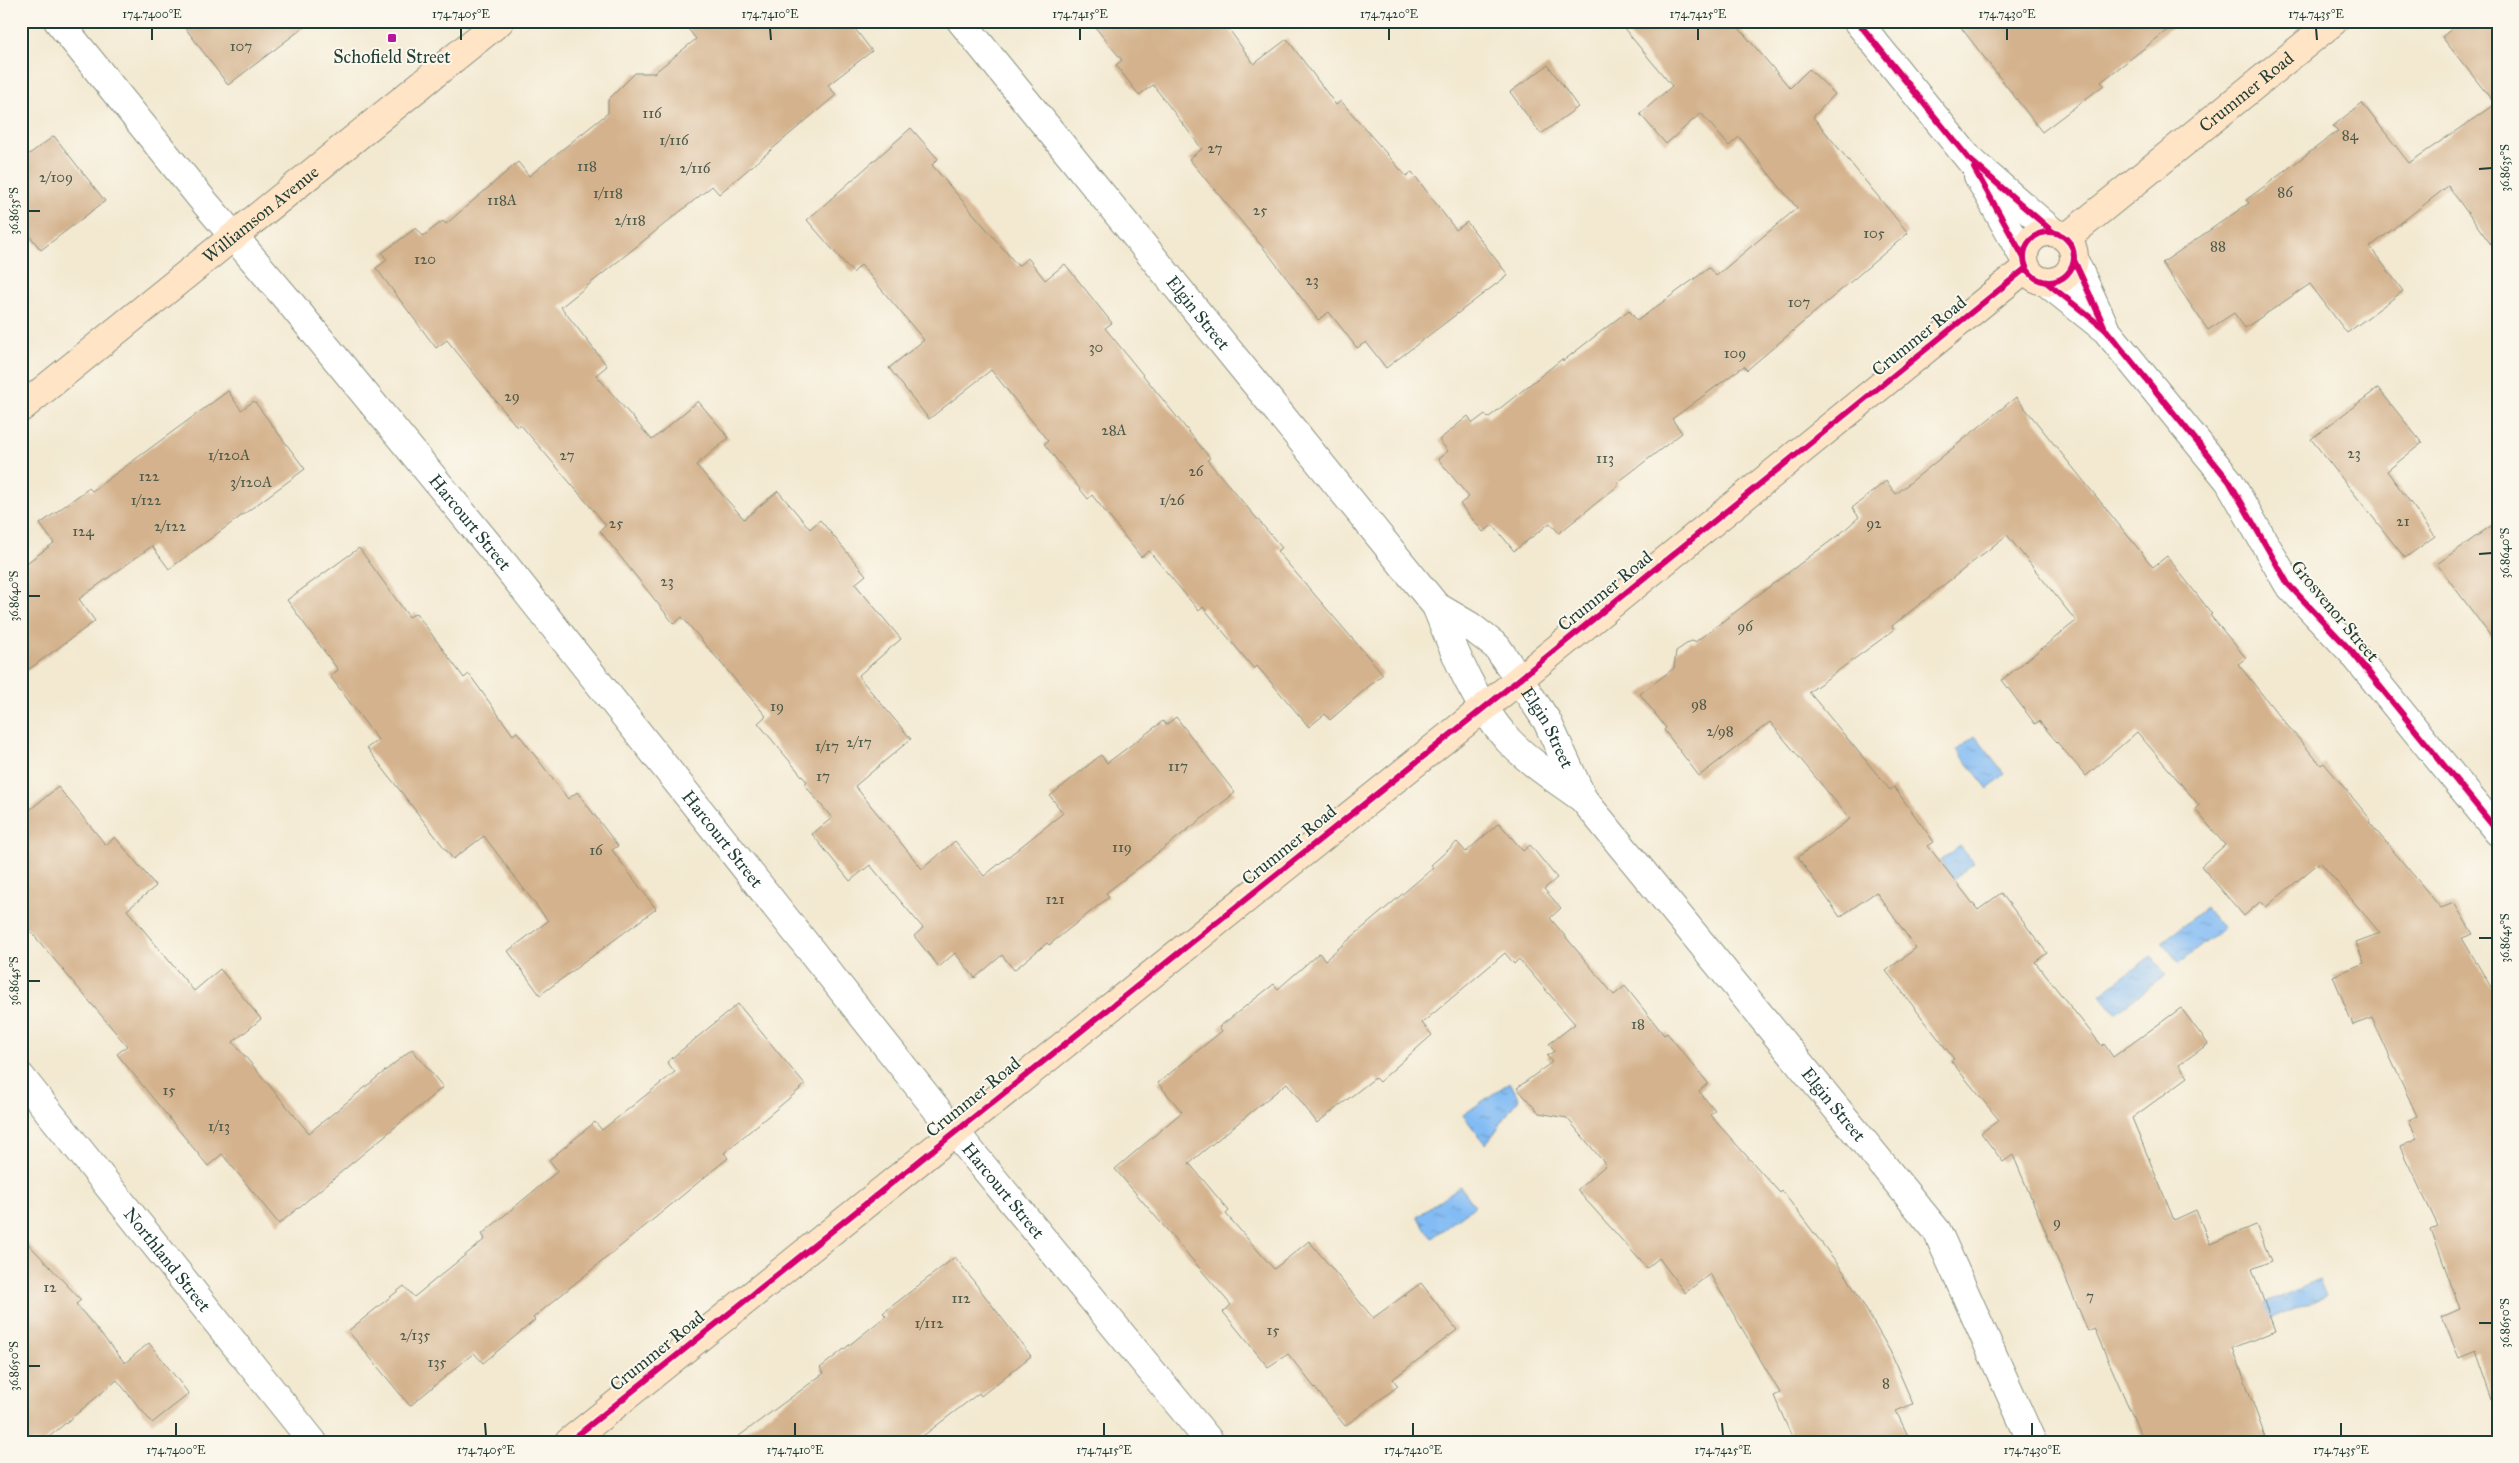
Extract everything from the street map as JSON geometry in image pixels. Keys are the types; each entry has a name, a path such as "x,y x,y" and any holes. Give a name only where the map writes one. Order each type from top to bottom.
{"street":[{"path":"58,21 201,198 235,237"},
{"name":"Williamson Avenue","path":"21,408 500,21"},
{"name":"Elgin Street","path":"961,21 1436,606 1466,678 1508,739 1538,768 1584,798"},
{"name":"Grosvenor Street","path":"1857,21 1969,159 2032,269 2106,330 2229,481 2288,584 2352,652 2498,832"},
{"name":"Crummer Road","path":"2064,243 2334,21"},
{"name":"Grosvenor Street","path":"1969,159 2064,243 2106,330"},
{"path":"2045,232 2064,243 2072,268 2061,279 2032,269 2024,250 2032,238 2045,232"},
{"name":"Harcourt Street","path":"235,237 515,578 954,1131 1210,1442"},
{"name":"Crummer Road","path":"569,1442 954,1131 2032,269"},
{"name":"Elgin Street","path":"1436,606 1470,626 1497,647 1548,721 1584,798 1937,1231 2032,1442"},
{"name":"Northland Street","path":"21,1077 314,1442"}],"water":[{"path":"1975,736 2005,774 1988,789 1957,750"},
{"path":"1960,846 1974,863 1917,907 1904,889"},
{"path":"2206,908 2223,929 2179,963 2162,942"},
{"path":"2151,956 2166,975 2115,1013 2100,994"},
{"path":"1510,1082 1519,1099 1485,1144 1463,1115"},
{"path":"1460,1186 1475,1206 1432,1238 1417,1217"},
{"path":"2320,1280 2327,1296 2270,1320 2263,1304"}],"building":[{"path":"180,21 312,21 228,85"},
{"path":"682,21 849,21 872,51 828,85 836,95 719,194 712,186 561,307 607,366 596,375 652,440 698,401 729,438 696,465 744,519 778,491 810,529 820,520 866,575 855,584 901,639 858,676 911,739 855,786 922,869 955,841 984,876 1063,813 1050,796 1101,755 1107,763 1163,721 1166,725 1176,717 1235,793 1106,893 1109,897 1049,945 1047,943 1014,970 1002,955 975,978 955,953 939,967 914,936 923,928 870,865 850,881 812,834 832,818 804,784 807,782 758,723 766,716 682,617 674,624 600,531 606,525 520,424 517,427 447,340 436,348 376,268 387,260 382,253 416,228 423,236 443,221 446,224 518,162 529,176 608,113 608,100 635,73 654,73 696,39"},
{"path":"1090,21 1223,21 1254,64 1287,39 1336,105 1341,101 1406,176 1412,172 1456,230 1467,222 1508,275 1386,368 1366,342 1357,348 1329,312 1318,320 1270,256 1189,159 1202,149 1153,85 1139,95 1116,65 1122,60"},
{"path":"1618,21 1733,21 1790,88 1809,69 1835,94 1813,117 1908,233 1747,370 1744,366 1672,419 1682,433 1617,483 1619,485 1559,533 1550,523 1514,551 1493,525 1483,532 1460,504 1469,497 1438,459 1448,451 1439,440 1468,416 1473,423 1485,414 1488,418 1562,359 1563,361 1629,310 1637,321 1709,268 1716,276 1797,208 1739,137 1729,146 1701,113 1666,144 1640,114 1672,86"},
{"path":"1956,21 2179,21 2101,82 2104,85 2042,132"},
{"path":"2461,21 2498,21 2498,254 2448,186 2370,247 2403,291 2347,333 2310,284 2245,328 2234,313 2208,330 2162,263 2249,203 2246,200 2338,131 2333,126 2362,103 2409,163 2495,104 2442,37"},
{"path":"1548,65 1578,107 1541,134 1510,92"},
{"path":"911,128 938,159 932,165 1018,266 1028,258 1045,280 1065,264 1112,323 1105,328 1210,458 1207,460 1282,548 1277,551 1383,674 1330,720 1325,714 1309,727 1257,666 1254,669 1203,607 1199,611 1149,551 1141,557 1092,495 1088,499 1044,444 1048,441 991,370 929,419 889,368 924,340 861,265 853,273 807,220"},
{"path":"54,136 105,201 41,250 21,225 21,160"},
{"path":"2378,388 2422,443 2387,471 2435,536 2405,558 2311,439"},
{"path":"228,391 241,410 254,401 305,469 169,569 152,546 79,599 95,621 21,675 21,567 54,543 40,524 89,488 92,491"},
{"path":"2016,397 2153,567 2167,556 2212,614 2210,615 2246,658 2238,664 2281,718 2321,765 2324,763 2371,820 2369,822 2441,908 2454,903 2473,934 2462,938 2498,999 2498,1399 2493,1400 2476,1351 2459,1358 2442,1317 2460,1309 2431,1229 2438,1226 2400,1147 2417,1139 2409,1120 2417,1116 2372,1018 2353,1025 2333,976 2364,963 2356,942 2380,933 2320,862 2266,907 2261,901 2244,916 2201,866 2225,845 2195,809 2199,805 2137,732 2086,776 2039,721 2035,724 2002,680 2076,621 2007,535 1892,626 1894,630 1809,692 1890,790 1894,787 1934,842 1928,846 1978,910 2001,893 2047,953 2035,962 2102,1046 2104,1044 2113,1057 2181,1008 2208,1044 2179,1065 2188,1077 2132,1118 2174,1220 2196,1210 2210,1244 2256,1225 2271,1261 2252,1269 2275,1331 2233,1348 2267,1442 2144,1442 2094,1328 2088,1331 2013,1155 2003,1162 1981,1133 1999,1120 1951,1061 1954,1059 1886,971 1916,948 1876,892 1840,917 1798,857 1850,819 1770,722 1699,776 1664,730 1666,728 1640,694 1674,668 1676,651 1691,641 1695,642 1840,534 1859,517 1852,508 1886,481 1896,494"},
{"path":"2498,521 2498,646 2437,564"},
{"path":"359,548 409,617 416,613 464,678 469,674 513,735 517,732 568,799 577,792 618,846 612,850 656,909 540,995 508,951 548,921 484,836 453,859 367,748 378,740 330,676 338,670 287,600"},
{"path":"58,787 106,845 115,837 156,886 127,910 194,991 220,969 261,1019 233,1042 309,1133 412,1049 443,1087 279,1224 222,1154 208,1166 117,1054 127,1046 21,920 21,817"},
{"path":"1499,823 1523,851 1530,845 1557,878 1544,889 1561,908 1550,918 1614,995 1625,986 1664,1035 1667,1033 1708,1083 1699,1091 1715,1111 1710,1115 1780,1193 1782,1191 1846,1275 1890,1351 1913,1404 1896,1411 1911,1442 1794,1442 1774,1396 1780,1393 1710,1274 1685,1293 1659,1258 1647,1268 1577,1190 1606,1165 1567,1118 1539,1113 1517,1088 1552,1062 1547,1056 1554,1051 1549,1044 1575,1024 1519,959 1514,964 1505,953 1422,1023 1432,1035 1379,1082 1375,1078 1317,1123 1287,1083 1189,1163 1229,1211 1226,1214 1274,1269 1309,1241 1373,1318 1421,1283 1457,1330 1393,1379 1398,1386 1345,1426 1288,1354 1268,1367 1223,1312 1231,1305 1115,1169 1182,1112 1158,1083 1222,1031 1219,1027 1274,984 1278,989 1319,953 1325,960 1433,868 1431,865 1457,842 1466,852"},
{"path":"738,1004 805,1085 724,1153 728,1158 533,1318 535,1320 483,1363 474,1353 410,1406 348,1331 404,1286 414,1297 485,1239 482,1234 558,1171 549,1160 595,1122 602,1130 675,1072 667,1062"},
{"path":"21,1236 81,1300 76,1304 125,1363 149,1343 189,1394 152,1423 117,1380 43,1442 21,1442"},
{"path":"955,1257 1031,1356 981,1396 979,1393 915,1442 731,1442 824,1373 820,1368 886,1316 883,1313"}],"cycle path":[{"path":"1857,21 1969,159 2053,232"},
{"path":"1974,168 2024,258"},
{"path":"2044,232 2054,232 2067,239 2074,252 2074,257 2074,262 2067,275 2054,282 2044,282 2035,278 2028,271 2024,262 2024,252 2028,243 2035,236 2044,232"},
{"path":"2074,260 2104,326"},
{"path":"569,1442 1485,707 2026,268"},
{"path":"2046,282 2106,330 2229,481 2288,584 2352,652 2498,832"}],"place":[{"name":"Schofield Street","path":"392,38"}]}
